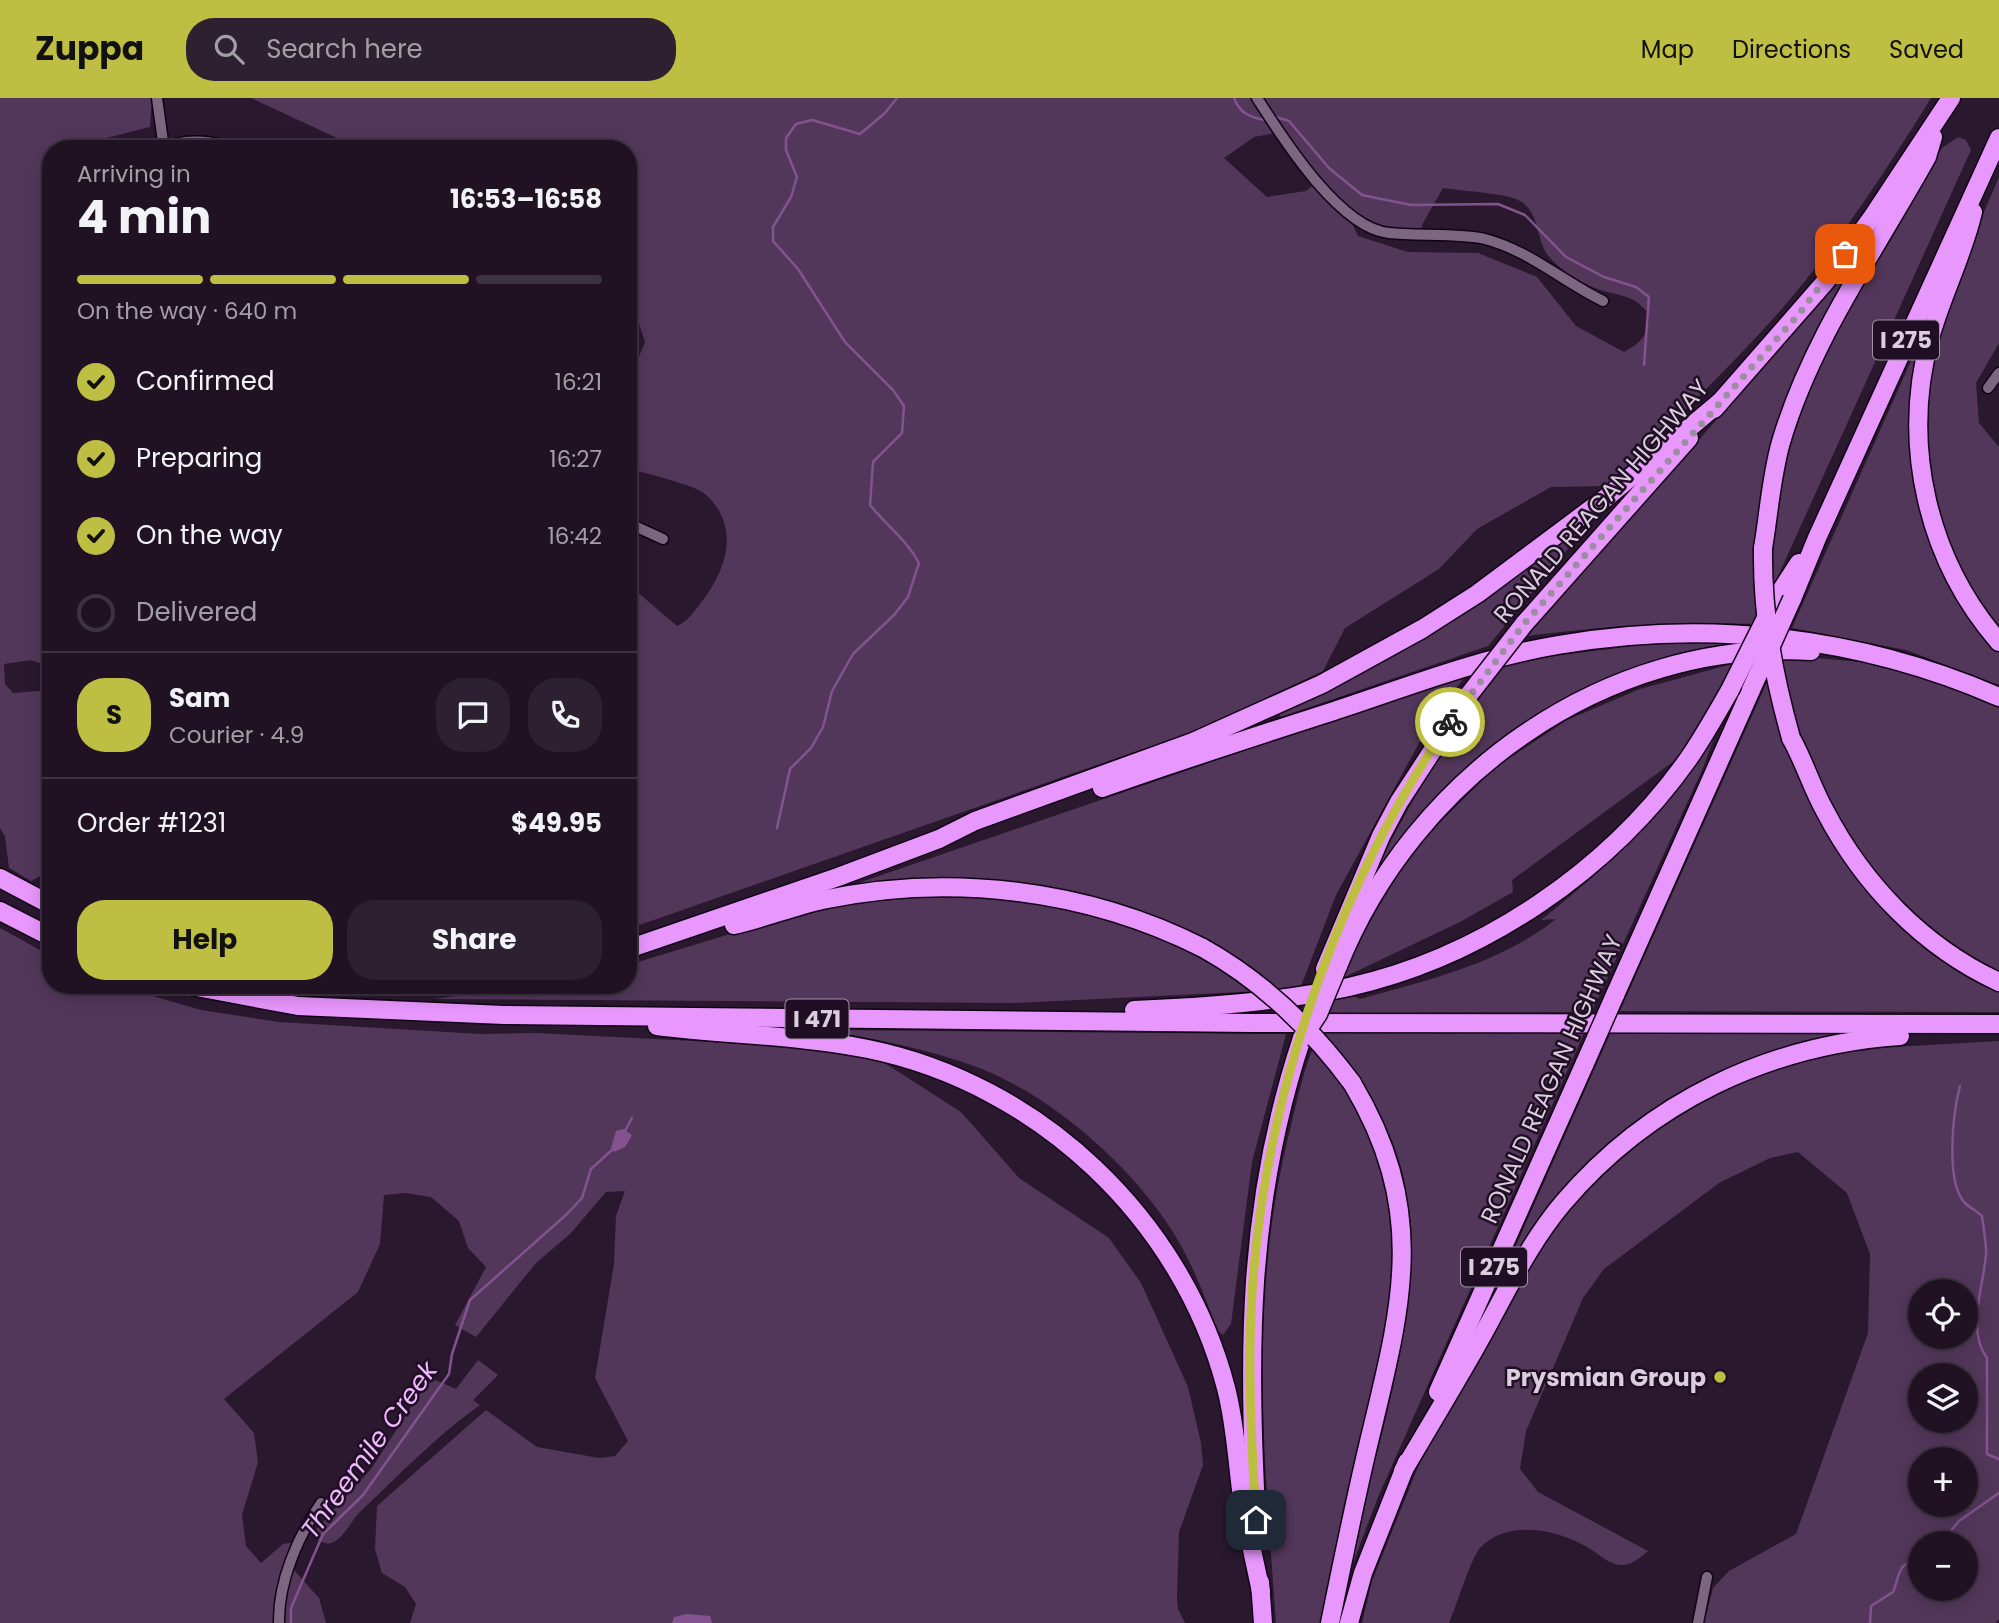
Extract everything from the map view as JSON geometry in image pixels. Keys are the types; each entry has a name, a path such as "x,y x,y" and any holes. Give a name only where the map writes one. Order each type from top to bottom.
{"highway":[{"name":"RONALD REAGAN HIGHWAY","path":"1263,1623 1250,1401 1254,1270 1273,1144 1302,1038 1331,967 1362,874 1398,802 1468,696 1524,624 1826,281 1951,98"},
{"path":"1940,116 1927,157 1830,327 1804,380 1775,467 1763,548 1765,619 1774,677 1791,738 1826,814 1849,851 1896,910 1940,947 1999,982"},
{"name":"RONALD REAGAN HIGHWAY","path":"1349,1623 1363,1573 1403,1471 1793,599 1817,538 1999,138"},
{"path":"1983,173 1966,242 1940,304 1922,371 1919,443 1929,512 1942,552 1969,603 1999,642"},
{"path":"637,947 939,839 975,821 1193,742 1256,716 1390,648 1448,614 1560,534 1720,402"},
{"path":"1036,1020 1081,1013 1224,1005 1323,992 1402,971 1467,945 1542,901 1614,843 1689,759 1730,690 1771,606 1817,538"},
{"path":"939,839 975,831 1465,667 1556,645 1662,634 1737,633 1794,639 1871,654 1962,681 1999,697"},
{"path":"1331,967 1371,895 1423,821 1479,767 1541,723 1635,678 1704,658 1757,649 1871,654"},
{"path":"0,878 42,900"},
{"path":"637,948 822,900 871,892 942,887 987,888 1090,905 1168,931 1239,969 1269,992 1319,1039 1352,1083 1380,1134 1393,1173 1404,1240 1403,1284 1393,1344 1349,1525 1330,1623"},
{"path":"0,911 42,932"},
{"name":"I 471","path":"234,994 298,1006 368,1011 770,1019 1036,1020"},
{"path":"599,1015 691,1031 843,1045 917,1062 993,1094 1038,1120 1076,1150 1118,1190 1146,1224 1174,1265 1205,1326 1229,1400 1243,1504 1261,1592"},
{"path":"1036,1020 1999,1026"},
{"path":"1403,1471 1536,1240 1587,1177 1641,1129 1703,1089 1793,1053 1870,1038 1960,1034 1999,1026"}],"street":[{"path":"157,98 163,140"},
{"path":"1257,98 1285,141 1321,184 1363,225 1388,233 1483,238 1520,250 1603,302"},
{"path":"1988,388 1999,373"},
{"path":"637,527 663,539"},
{"path":"279,1623 280,1597 287,1571 321,1503"},
{"path":"1698,1623 1707,1577"}],"shaded area":[{"path":"0,98 152,98 150,127 99,140 42,140 42,664 31,660 4,664 5,684 13,693 42,691 42,875 31,881 9,868 5,836 0,828"},
{"path":"251,98 1254,98 1276,133 1254,137 1224,158 1267,197 1306,191 1316,183 1348,215 1358,236 1408,252 1478,253 1537,277 1576,326 1624,352 1643,337 1649,314 1637,302 1590,286 1557,265 1546,253 1535,219 1526,205 1503,196 1443,188 1422,225 1421,233 1378,227 1362,219 1329,189 1298,151 1262,98 1931,98 1860,208 1779,312 1694,401 1605,486 1551,487 1477,529 1439,569 1345,628 1323,671 1200,729 637,926 637,592 677,626 684,622 693,614 717,578 723,563 727,535 723,520 705,494 681,483 637,471 637,361 645,342 637,318 637,140 341,140"},
{"path":"1958,137 1966,140 1971,150 1769,596 1773,498 1800,404 1840,318 1942,148"},
{"path":"1999,177 1999,343 1976,383 1979,423 1999,447 1999,631 1984,613 1947,545 1927,474 1927,372 1959,270"},
{"path":"1861,256 1792,384 1767,466 1760,618 1756,624 1641,625 1526,636"},
{"path":"1923,334 1918,492 1999,652 1999,685 1906,650 1792,628"},
{"path":"1599,511 1488,646 1281,717 1277,712 1399,651 1501,588"},
{"path":"1673,641 1747,642 1744,646 1610,680 1572,695 1537,714 1505,735 1447,786 1372,877 1437,759 1498,673 1514,661"},
{"path":"1806,657 1872,663 1954,687 1999,707 1999,975 1961,955 1902,907 1850,844 1796,739 1779,658"},
{"path":"1736,663 1678,758 1512,880 1513,892 1460,922 1336,981 1410,852 1496,767 1567,720 1640,689"},
{"path":"1466,675 1430,723 1336,895 1301,986 1279,990 1225,953 1173,924 1032,884 970,880 832,892"},
{"path":"1768,680 1790,752 1823,826 1852,864 1887,897 1999,989 1999,1012 1620,1011"},
{"path":"1717,730 1703,768 1592,1012 1325,1013 1330,998 1351,995 1360,999 1411,985 1487,959 1534,935 1556,919 1541,920 1638,834 1679,786"},
{"path":"901,894 997,894 1075,906 1200,952 1261,991 1016,1003 433,999 472,994 637,994 637,962 819,907"},
{"path":"0,928 42,951 42,994 146,994 201,1010 279,1022 480,1034 535,1033 796,1046 880,1060 961,1112 1019,1178 1109,1238 1141,1283 1188,1387 1201,1443 1203,1465 1179,1532 1177,1596 1178,1609 1185,1623 410,1623 416,1604 405,1587 382,1573 375,1549 377,1506 486,1410 537,1447 599,1458 615,1456 628,1441 595,1378 614,1264 616,1216 625,1191 606,1192 570,1234 536,1263 476,1337 455,1325 486,1267 468,1248 459,1221 431,1197 405,1193 384,1195 380,1244 358,1292 224,1399 254,1433 258,1462 242,1515 246,1546 261,1563 283,1544 297,1542 280,1585 275,1623 0,1623"},
{"path":"827,1030 1286,1034 1252,1162 1231,1324 1223,1335 1218,1331 1191,1266 1150,1199 1125,1171 1069,1120 1008,1081 977,1067 922,1050"},
{"path":"1585,1031 1378,1497 1342,1592 1392,1392 1409,1289 1410,1239 1406,1190 1400,1163 1389,1134 1362,1083 1322,1033"},
{"path":"1611,1032 1860,1033 1819,1039 1722,1072 1660,1107 1505,1279 1502,1277"},
{"path":"1999,1041 1999,1619 1996,1623 1704,1623 1713,1588 1729,1571 1796,1534 1868,1333 1870,1254 1847,1193 1798,1152 1770,1158 1719,1183 1604,1269 1583,1298 1526,1431 1520,1469 1538,1492 1648,1551 1633,1562 1620,1565 1611,1563 1587,1547 1561,1535 1532,1530 1504,1533 1491,1539 1476,1553 1449,1623 1362,1623 1372,1581 1418,1467 1518,1281 1569,1204 1652,1128 1730,1083 1840,1050"},
{"path":"1315,1043 1354,1099 1373,1140 1393,1205 1398,1259 1392,1318 1380,1377 1323,1623 1276,1623 1264,1437 1264,1314 1268,1253 1290,1130"},
{"path":"623,1129 632,1135 625,1147 614,1152 611,1148 616,1131"},
{"path":"478,1360 498,1375 473,1400 480,1405 418,1456 361,1511 335,1541 326,1543 311,1535 371,1469 430,1378 456,1389"},
{"path":"293,1569 319,1598 326,1623 285,1623 285,1591"},
{"path":"686,1614 710,1616 712,1623 672,1623 674,1617"}],"waterway":[{"name":"Threemile Creek","path":"777,828 790,769 811,748 823,727 832,691 853,654 894,615 908,597 919,563 870,505 873,462 902,433 904,406 893,390 845,342 798,269 773,241 773,227 791,197 797,177 786,150 786,138 796,124 812,120 860,134 885,113 897,98"},
{"name":"Threemile Creek","path":"1234,98 1246,114 1264,120"},
{"name":"Threemile Creek","path":"1276,117 1289,121 1329,168 1362,195 1411,205 1498,204 1525,215 1566,257 1604,277 1636,287 1649,297 1644,365"},
{"name":"Threemile Creek","path":"1960,1086 1953,1129 1953,1164 1959,1193 1965,1203 1982,1216 1986,1252 1977,1321 1981,1347 1987,1358 1987,1454 1999,1459"},
{"name":"Threemile Creek","path":"625,1131 632,1118"},
{"name":"Threemile Creek","path":"291,1623 291,1608 323,1534 363,1495 449,1374 452,1354 470,1300 567,1214 582,1198 591,1169 614,1148"},
{"name":"Threemile Creek","path":"1951,1531 1959,1521 1999,1493"},
{"name":"Threemile Creek","path":"1870,1623 1871,1606 1893,1592 1903,1566 1908,1563"}],"way so far":[{"path":"1450,722 1524,624 1798,315 1845,254"}],"place":[{"name":"Prysmian Group","path":"1720,1377"}],"route":[{"path":"1256,1520 1250,1401 1251,1311 1266,1180 1283,1102 1325,969 1362,874 1398,802 1450,722"}]}
